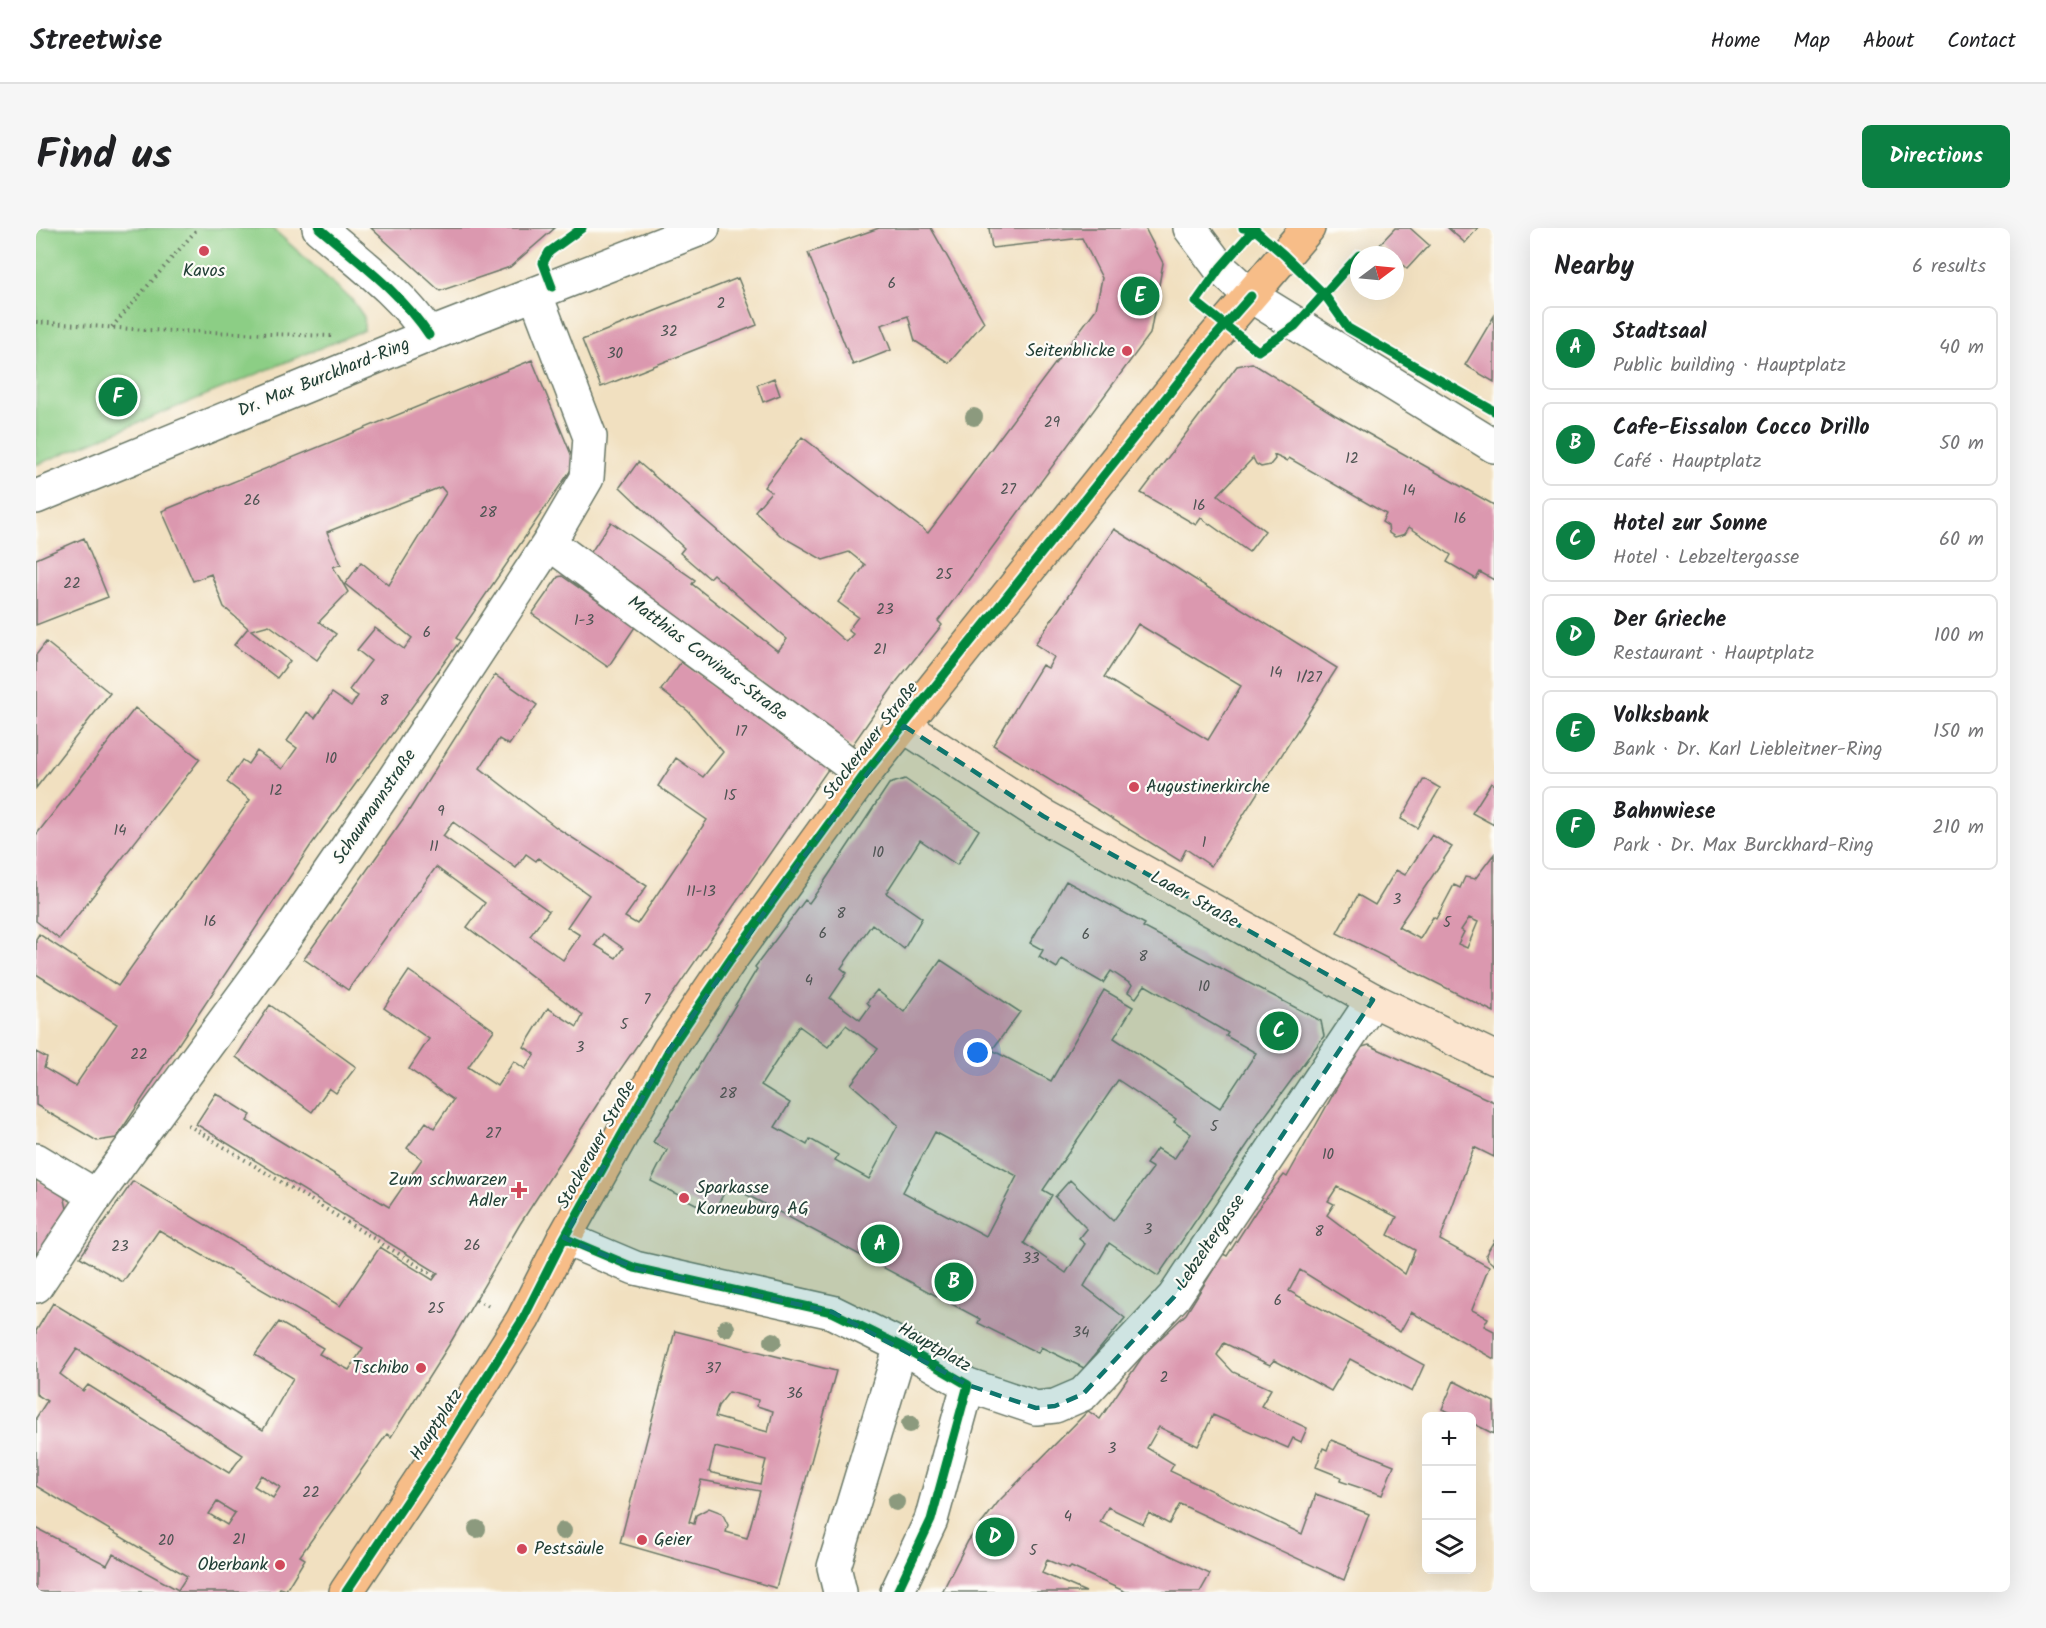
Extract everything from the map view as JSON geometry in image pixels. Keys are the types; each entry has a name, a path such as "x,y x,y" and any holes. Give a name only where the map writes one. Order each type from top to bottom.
{"main road":[{"name":"Stockerauer Straße","path":"564,1239 669,1050 791,873 864,775 1212,340 1308,228"},
{"name":"Hauptplatz","path":"346,1592 505,1349 564,1239"}],"street":[{"path":"319,228 399,297 416,315 429,334"},
{"name":"Dr. Max Burckhard-Ring","path":"36,497 429,334 703,228"},
{"path":"1190,228 1220,268 1251,296 1494,446"},
{"name":"Schaumannstraße","path":"36,1286 96,1196 278,948 394,779 549,543 587,478 590,437 535,293"},
{"name":"Matthias Corvinus-Straße","path":"549,543 864,775"},
{"name":"Laaer Straße","path":"904,726 1043,816 1373,1000 1494,1058"},
{"name":"Lebzeltergasse","path":"982,1389 1036,1407 1055,1406 1083,1395 1174,1297 1373,1000"},
{"path":"36,1160 96,1196"},
{"name":"Hauptplatz","path":"564,1239 634,1268 832,1312 982,1389 931,1520 897,1592"},
{"name":"Hauptplatz","path":"840,1592 834,1567 901,1346"}],"path":[{"path":"111,328 198,228"},
{"path":"36,322 111,328 342,338"},
{"path":"162,1109 435,1276"}],"highlighted area":[{"path":"904,726 1043,816 1373,1000 1174,1297 1083,1394 1055,1406 1036,1408 968,1385 832,1312 635,1268 564,1238 669,1050 798,864"}],"green space":[{"path":"36,228 272,228 353,301 364,317 364,330 36,465"}],"building":[{"path":"371,228 555,228 510,267 440,291"},
{"path":"879,228 931,228 984,322 949,363 915,341 908,316 881,325 891,350 853,365 808,253"},
{"path":"989,228 1145,228 1163,263 1150,334 938,621 942,625 897,681 851,747 587,558 611,522 695,580 692,584 778,651 787,639 713,574 709,578 680,553 684,548 620,487 638,462 846,642 853,634 848,630 858,617 838,602 865,565 849,552 823,560 781,536 755,511 771,492 764,487 802,437 928,533 1096,309 1102,278 1082,238 992,248"},
{"path":"1395,228 1410,228 1429,245 1407,269 1404,266 1404,246 1382,246 1380,244"},
{"path":"1448,228 1478,228 1465,243"},
{"path":"738,278 757,325 601,387 582,340"},
{"path":"1494,316 1494,382 1465,365"},
{"path":"532,360 575,464 456,638 460,641 311,845 116,1138 97,1141 36,1105 36,1052 47,1058 44,1068 75,1086 117,1024 36,974 36,939 39,934 118,986 250,800 227,782 242,760 248,764 257,751 282,769 297,748 287,741 307,712 315,718 332,693 351,706 358,696 349,690 371,661 357,650 375,628 404,649 412,638 345,584 361,562 389,585 446,493 441,487 327,532 341,564 333,567 348,592 319,622 336,634 317,660 269,625 251,630 290,661 277,678 234,645 248,628 224,607 211,574 193,581 162,511"},
{"path":"1252,363 1335,415 1494,505 1494,580 1480,572 1476,579 1447,562 1451,555 1409,527 1405,534 1395,537 1389,533 1388,526 1382,522 1386,514 1289,458 1287,461 1274,455 1275,459 1270,465 1261,467 1253,458 1218,495 1265,531 1249,552 1201,518 1196,525 1141,493 1237,366"},
{"path":"774,378 780,395 763,402 757,385"},
{"path":"1114,529 1337,668 1211,866 1186,849 1180,861 993,745 1042,665 1048,668 1054,657 1035,644","holes":["1138,624 1241,686 1208,740 1104,677"]},
{"path":"84,538 108,597 36,625 36,559"},
{"path":"562,576 635,627 608,667 532,614 558,577"},
{"path":"46,642 110,693 36,788 36,655"},
{"path":"681,662 829,768 611,1083 520,1224 449,1345 391,1437 387,1434 300,1556 305,1559 286,1590 280,1588 278,1592 36,1592 36,1528 107,1565 113,1554 178,1590 187,1576 36,1486 36,1418 47,1401 36,1394 36,1331 53,1303 263,1430 293,1378 255,1355 279,1322 323,1348 319,1354 349,1370 363,1348 159,1230 123,1282 80,1257 133,1181 340,1306 380,1247 433,1280 438,1273 196,1124 216,1093 251,1115 247,1121 389,1207 422,1159 407,1148 426,1122 434,1128 453,1100 409,1069 429,1039 384,1008 409,971 494,1030 468,1067 497,1086 514,1061 525,1069 535,1054 524,1047 548,1008 577,1027 583,1015 467,927 485,903 436,867 348,990 304,959 408,812 495,675 537,705 509,745 499,739 480,768 557,828 647,886 625,917 637,924 707,820 658,786 676,758 703,777 723,752 688,711 661,690","holes":["453,822 516,868 526,854 536,861 538,858 589,895 567,927 580,935 563,960 530,936 549,911 443,836","603,934 623,948 616,958 595,945","77,1349 243,1455 229,1473 88,1385 83,1391 60,1374","261,1475 280,1487 273,1498 254,1486","217,1502 235,1513 227,1525 209,1514"]},
{"path":"135,708 200,759 59,939 36,921 36,835"},
{"path":"905,779 979,830 957,865 920,840 886,893 922,918 904,949 872,924 841,968 847,973 830,998 860,1020 870,1006 867,1002 877,990 904,1012 941,960 1020,1012 992,1050 1051,1081 1104,990 1133,1007 1114,1038 1220,1108 1256,1053 1226,1036 1228,1033 1145,985 1136,998 1128,992 1132,985 1111,971 1103,983 1062,959 1057,968 1039,957 1043,950 1030,943 1066,881 1145,924 1143,927 1321,1021 1324,1036 1254,1131 1256,1132 1158,1276 1109,1243 1084,1286 1125,1318 1084,1368 1041,1347 1038,1353 978,1323 980,1319 736,1189 728,1186 713,1213 651,1181 667,1150 653,1142 757,969 755,967 805,900 809,903 889,784","holes":["846,1025 878,1049 851,1084 898,1125 869,1179 835,1160 838,1155 810,1139 807,1145 775,1127 790,1103 761,1085 799,1026 828,1047","1118,1080 1176,1119 1174,1122 1191,1134 1174,1159 1157,1148 1146,1164 1153,1168 1113,1221 1070,1180 1055,1197 1087,1229 1079,1239 1085,1244 1066,1273 1024,1243 1052,1195 1043,1190","935,1132 1017,1176 986,1236 903,1192"]},
{"path":"1424,779 1440,788 1417,828 1401,819"},
{"path":"1491,783 1494,785 1494,825 1472,813"},
{"path":"1432,835 1452,847 1398,927 1420,939 1433,917 1436,919 1454,885 1460,888 1465,877 1475,879 1494,854 1494,1012 1337,933 1358,895 1375,905 1396,870 1405,875","holes":["1469,918 1478,922 1467,948 1458,944 1464,932 1461,930"]},
{"path":"270,1005 356,1067 336,1093 329,1088 312,1112 236,1057"},
{"path":"1369,1045 1494,1102 1494,1157 1474,1147 1440,1240 1489,1267 1472,1310 1488,1318 1484,1326 1494,1331 1494,1359 1411,1312 1400,1332 1300,1270 1289,1291 1424,1365 1412,1392 1350,1359 1331,1391 1274,1360 1270,1365 1224,1343 1217,1355 1233,1372 1271,1389 1261,1406 1307,1428 1301,1442 1293,1438 1288,1448 1213,1415 1198,1446 1159,1427 1147,1448 1174,1464 1170,1471 1302,1534 1316,1494 1369,1514 1344,1580 1180,1504 1169,1524 1149,1513 1143,1524 1108,1507 1100,1522 1210,1574 1200,1592 1126,1592 1071,1567 1069,1569 1047,1560 1042,1573 1086,1592 942,1592 968,1541 999,1501 1088,1411 1100,1419 1145,1353 1186,1314 1223,1254 1227,1256 1256,1211 1284,1175 1287,1177 1359,1048","holes":["1337,1187 1397,1217 1388,1235 1415,1250 1405,1274 1327,1215 1334,1204 1328,1201"]},
{"path":"36,1179 64,1195 68,1213 36,1258"},
{"path":"1494,1241 1494,1265 1488,1260 1486,1254"},
{"path":"675,1331 836,1371 776,1588 620,1543","holes":["729,1392 758,1400 757,1406 773,1411 768,1432 715,1417 718,1406","715,1447 766,1460 760,1484 709,1472","701,1480 760,1491 747,1538 726,1532 728,1525 722,1513 709,1508 696,1515 694,1524 689,1522"]},
{"path":"1454,1381 1494,1402 1494,1434 1476,1425 1476,1412 1449,1412 1442,1409"},
{"path":"1331,1440 1394,1465 1382,1495 1340,1481 1341,1477 1316,1467 1323,1448 1327,1450"}],"cycle path":[{"path":"319,228 392,291 418,319 429,335"},
{"path":"552,287 543,263 549,252 582,228"},
{"path":"1243,228 1254,229 1284,255 1324,294 1348,328 1494,411"},
{"path":"1255,228 1220,268 1196,302 1258,351 1295,326 1350,265"},
{"path":"346,1592 438,1454 523,1319 564,1238 669,1050 730,960 864,775 1212,340 1251,296"},
{"path":"564,1238 635,1268 832,1312 901,1346 968,1385 931,1520 897,1592"}],"place":[{"name":"Kavos","path":"204,251"},
{"name":"Volksbank","path":"1140,296"},
{"name":"Seitenblicke","path":"1127,351"},
{"name":"Bahnwiese","path":"118,397"},
{"name":"Augustinerkirche","path":"1134,787"},
{"name":"Hotel zur Sonne","path":"1279,1031"},
{"name":"Zum schwarzen Adler","path":"519,1190"},
{"name":"Sparkasse Korneuburg AG","path":"684,1198"},
{"name":"Stadtsaal","path":"880,1244"},
{"name":"Cafe-Eissalon Cocco Drillo","path":"954,1282"},
{"name":"Tschibo","path":"421,1368"},
{"name":"Der Grieche","path":"995,1537"},
{"name":"Geier","path":"642,1540"},
{"name":"Pestsäule","path":"522,1549"},
{"name":"Oberbank","path":"280,1565"}]}
